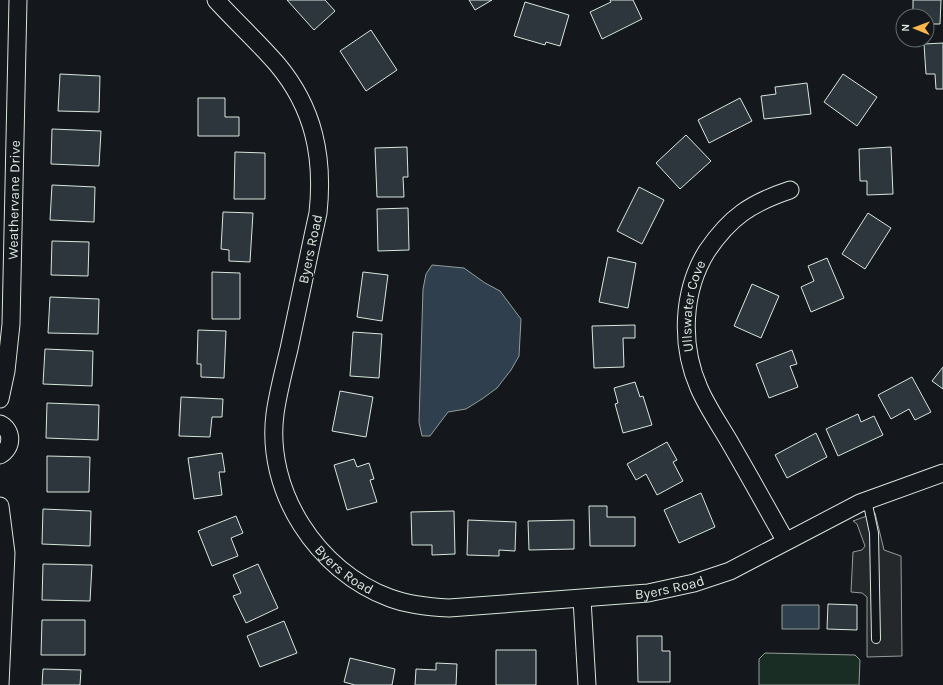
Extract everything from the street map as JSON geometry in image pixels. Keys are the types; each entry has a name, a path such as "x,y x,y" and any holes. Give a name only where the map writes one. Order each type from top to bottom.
{"street":[{"name":"Weathervane Drive","path":"0,399 6,371 11,324 18,0"},
{"name":"Byers Road","path":"216,0 277,64 297,91 312,124 320,162 321,188 318,212 275,414 275,454 283,490 301,526 325,557 356,581 389,598 418,606 449,608 648,593 694,583 730,571 785,540 868,500 943,473"},
{"name":"Ullswater Cove","path":"785,540 699,388 689,359 686,326 688,303 693,281 702,260 716,239 733,220 753,204 790,190"},
{"path":"0,424 6,428 10,435 10,442 7,450 0,455"},
{"path":"0,506 6,553 0,685"},
{"path":"582,599 587,685"}],"lane":[{"path":"868,500 874,533 876,639"}],"green space":[{"path":"765,653 855,655 860,660 859,685 759,685 759,659"}],"shaded area":[{"path":"875,513 884,550 901,556 902,656 867,657 867,597 862,593 851,592 853,552 862,550 865,546 857,524 853,521"}],"water":[{"path":"432,265 464,268 485,283 500,291 521,319 519,356 511,370 497,388 466,409 448,412 430,436 422,436 419,422 423,289 426,274"},
{"path":"782,605 819,605 819,629 782,629"}],"building":[{"path":"287,0 325,0 335,11 314,30"},
{"path":"469,0 492,0 475,10"},
{"path":"610,0 633,0 642,19 602,39 590,12 611,2"},
{"path":"913,0 941,0 940,24 935,24 935,8 913,8"},
{"path":"525,2 569,15 560,46 546,42 545,45 514,36"},
{"path":"371,30 397,70 366,91 340,51"},
{"path":"935,43 943,43 943,89 936,89 935,74 926,74 924,48 935,48"},
{"path":"60,74 100,76 99,112 58,111"},
{"path":"843,74 877,97 857,126 824,102"},
{"path":"807,83 811,114 764,119 761,96 776,94 775,87"},
{"path":"198,98 225,98 225,117 239,117 239,136 198,136"},
{"path":"740,98 752,121 709,143 698,120"},
{"path":"52,129 101,131 99,166 51,164"},
{"path":"686,135 711,161 680,189 656,163"},
{"path":"407,147 408,177 403,177 404,197 377,197 375,148"},
{"path":"891,147 893,194 867,195 867,181 860,181 859,149"},
{"path":"235,152 265,153 265,199 234,199"},
{"path":"52,185 95,187 94,222 50,220"},
{"path":"639,187 664,200 642,244 617,231"},
{"path":"408,208 409,250 378,251 377,209"},
{"path":"223,212 253,213 250,262 229,261 229,250 221,249"},
{"path":"868,213 891,228 865,269 842,254"},
{"path":"52,241 89,242 88,276 51,275"},
{"path":"608,257 636,263 628,308 599,302"},
{"path":"827,258 844,298 811,312 801,287 814,281 808,266"},
{"path":"212,272 240,273 240,319 212,319"},
{"path":"363,272 388,275 382,321 357,317"},
{"path":"752,284 779,296 761,338 734,326"},
{"path":"50,297 99,299 98,334 48,333"},
{"path":"635,325 635,338 623,338 624,367 594,368 592,326"},
{"path":"198,330 226,331 224,378 201,377 201,364 197,364"},
{"path":"353,332 382,334 379,378 350,376"},
{"path":"45,349 93,351 92,386 43,384"},
{"path":"792,350 797,364 790,366 798,387 769,398 756,364"},
{"path":"943,367 943,389 932,381"},
{"path":"912,377 931,412 915,420 909,409 891,419 878,395"},
{"path":"635,382 640,397 643,396 652,425 623,433 615,404 618,403 614,388"},
{"path":"340,391 373,397 366,437 332,431"},
{"path":"181,397 223,399 222,417 212,417 210,437 179,436"},
{"path":"47,403 99,405 98,440 46,438"},
{"path":"858,414 861,422 874,416 883,435 838,456 826,429"},
{"path":"816,433 827,457 787,478 775,455"},
{"path":"667,442 677,460 673,462 683,481 657,495 646,474 636,480 627,464"},
{"path":"222,453 225,472 219,472 222,495 194,499 188,458"},
{"path":"47,456 90,457 89,492 47,492"},
{"path":"354,459 357,467 369,463 374,479 370,480 377,502 347,510 334,465"},
{"path":"701,493 715,527 679,543 664,510"},
{"path":"589,506 607,506 607,517 635,517 635,546 590,546"},
{"path":"43,509 91,511 90,546 42,544"},
{"path":"454,511 455,554 432,555 432,545 412,545 411,512"},
{"path":"236,516 243,533 231,538 238,556 212,566 198,531"},
{"path":"468,520 516,522 515,551 499,550 499,556 467,555"},
{"path":"574,520 574,549 529,550 528,521"},
{"path":"43,564 92,565 90,601 42,600"},
{"path":"258,564 278,608 246,623 233,596 241,593 233,575"},
{"path":"828,604 857,605 857,630 827,629"},
{"path":"42,620 85,620 85,655 41,655"},
{"path":"284,621 297,653 260,667 247,636"},
{"path":"637,636 662,636 662,651 670,651 670,682 638,682"},
{"path":"496,650 536,650 536,685 496,685"},
{"path":"350,658 395,669 392,685 355,685 344,682"},
{"path":"436,663 457,664 456,685 415,685 416,669 436,670"},
{"path":"43,669 81,670 80,685 42,685"}]}
